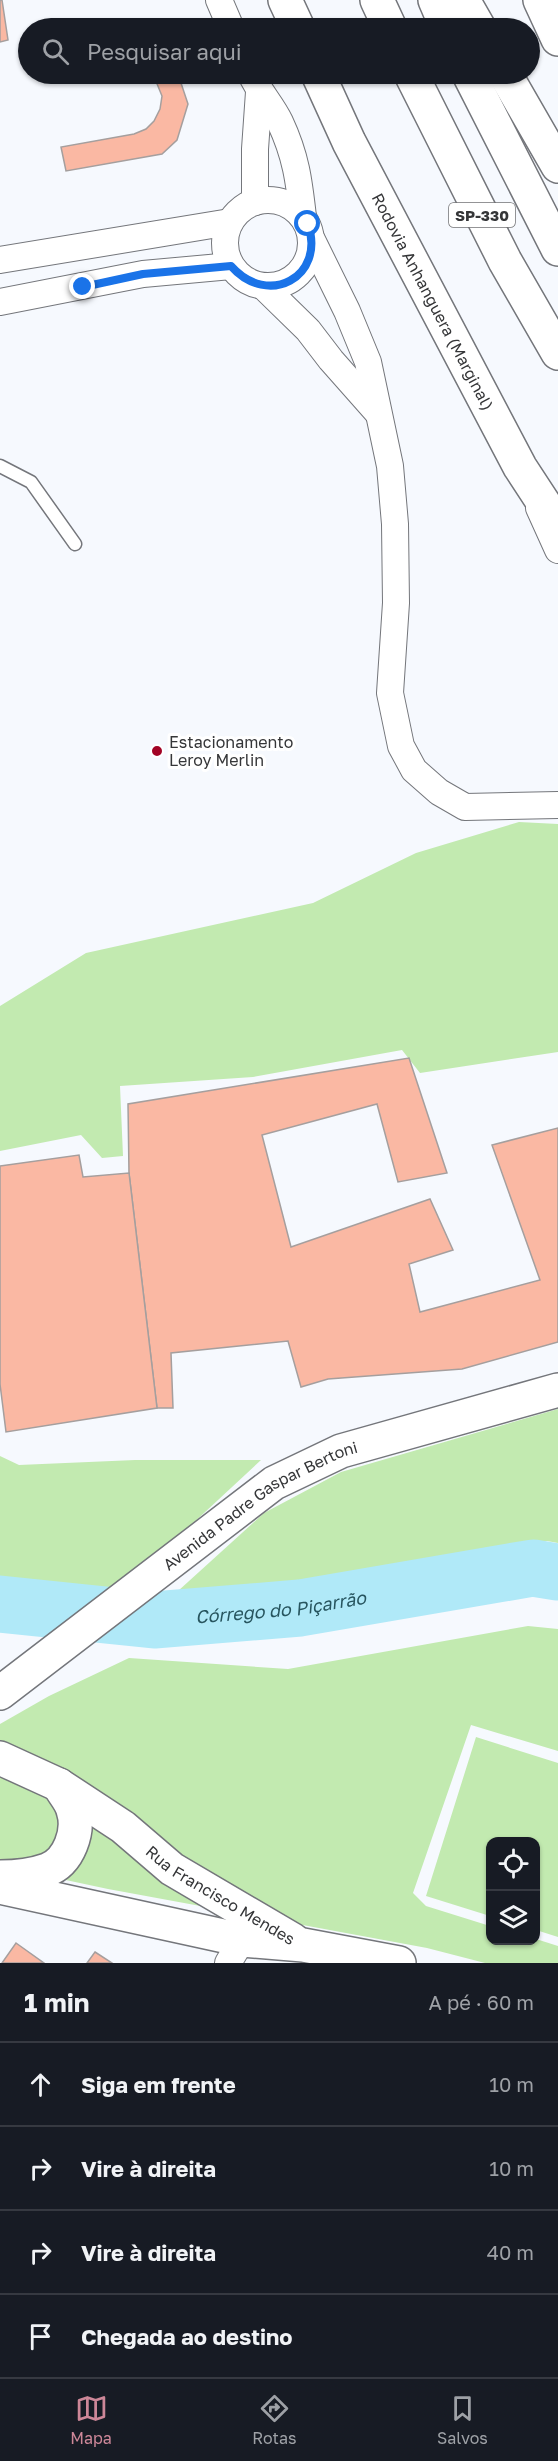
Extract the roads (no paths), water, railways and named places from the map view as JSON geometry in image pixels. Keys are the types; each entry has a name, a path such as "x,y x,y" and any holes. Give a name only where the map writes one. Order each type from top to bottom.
{"main road":[{"path":"285,0 293,18"},
{"path":"377,0 385,18"},
{"path":"435,0 443,18"},
{"path":"463,0 473,18"},
{"path":"540,0 558,39"},
{"name":"Rodovia Anhanguera (Marginal)","path":"323,84 349,142 520,467 558,525"},
{"name":"SP-330","path":"416,84 505,261 558,353"},
{"name":"SP-330","path":"474,84 558,249"},
{"path":"511,84 558,166"},
{"name":"Avenida Padre Gaspar Bertoni","path":"0,1693 274,1482 341,1452 558,1390"},
{"name":"Rua Francisco Mendes","path":"0,1758 59,1785 123,1827 172,1869 303,1945"},
{"path":"0,1876 10,1877 49,1870 66,1855 75,1833 73,1810 59,1785"},
{"name":"Rua Francisco Mendes","path":"0,1887 235,1952 303,1945"},
{"path":"303,1945 399,1963"}],"street":[{"path":"219,0 227,18"},
{"path":"255,84 255,202"},
{"path":"256,84 279,120 298,167 308,229 310,256 303,269 292,280 278,286 263,286 250,283 231,266 225,244 230,222 236,214 255,202 268,200 281,202 293,208 308,229 347,311 368,362 390,466 395,524 396,603 390,693 394,722 401,746 414,770 439,792 465,807 558,805"},
{"path":"0,260 230,222"},
{"path":"0,302 143,274 231,266"},
{"path":"263,286 308,330 331,360 378,412"},
{"path":"520,467 558,549"},
{"path":"531,804 558,790"}],"lane":[{"path":"0,466 31,482 75,544"}],"waterway":[{"name":"Córrego do Piçarrão","path":"0,1604 154,1620 300,1608 533,1568 558,1572"}],"place":[{"name":"Estacionamento Leroy Merlin","path":"157,751"}]}
